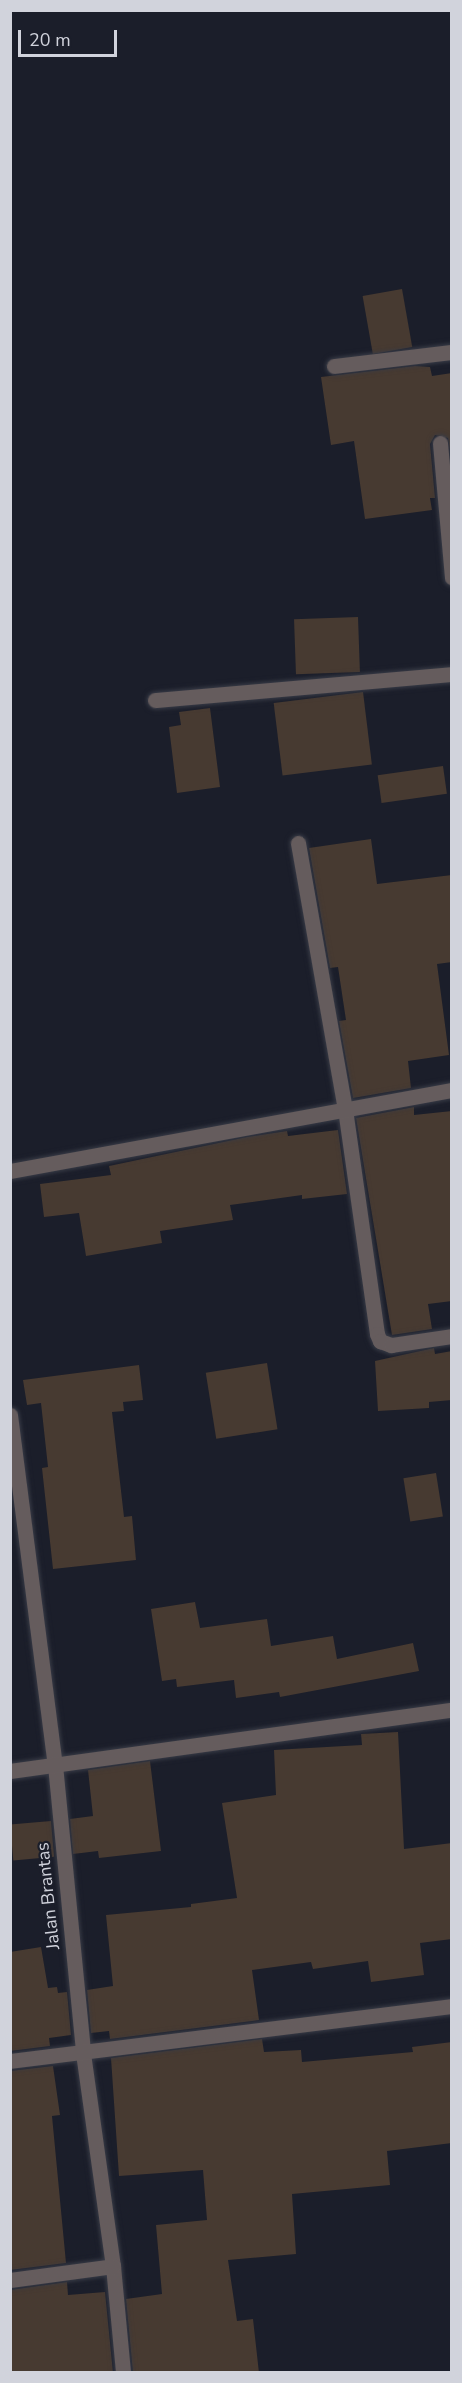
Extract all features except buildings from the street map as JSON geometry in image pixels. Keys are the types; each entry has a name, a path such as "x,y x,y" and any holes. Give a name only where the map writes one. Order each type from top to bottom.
{"street":[{"path":"334,366 452,352"},
{"path":"440,443 452,577"},
{"path":"155,700 452,674"},
{"path":"298,843 345,1109 380,1341 392,1345 452,1336"},
{"path":"10,1171 452,1090"},
{"name":"Jalan Brantas","path":"10,1415 55,1765 83,2053 113,2266 123,2373"},
{"path":"10,1771 452,1710"},
{"path":"10,2061 452,2006"},
{"path":"10,2280 113,2266"}]}
